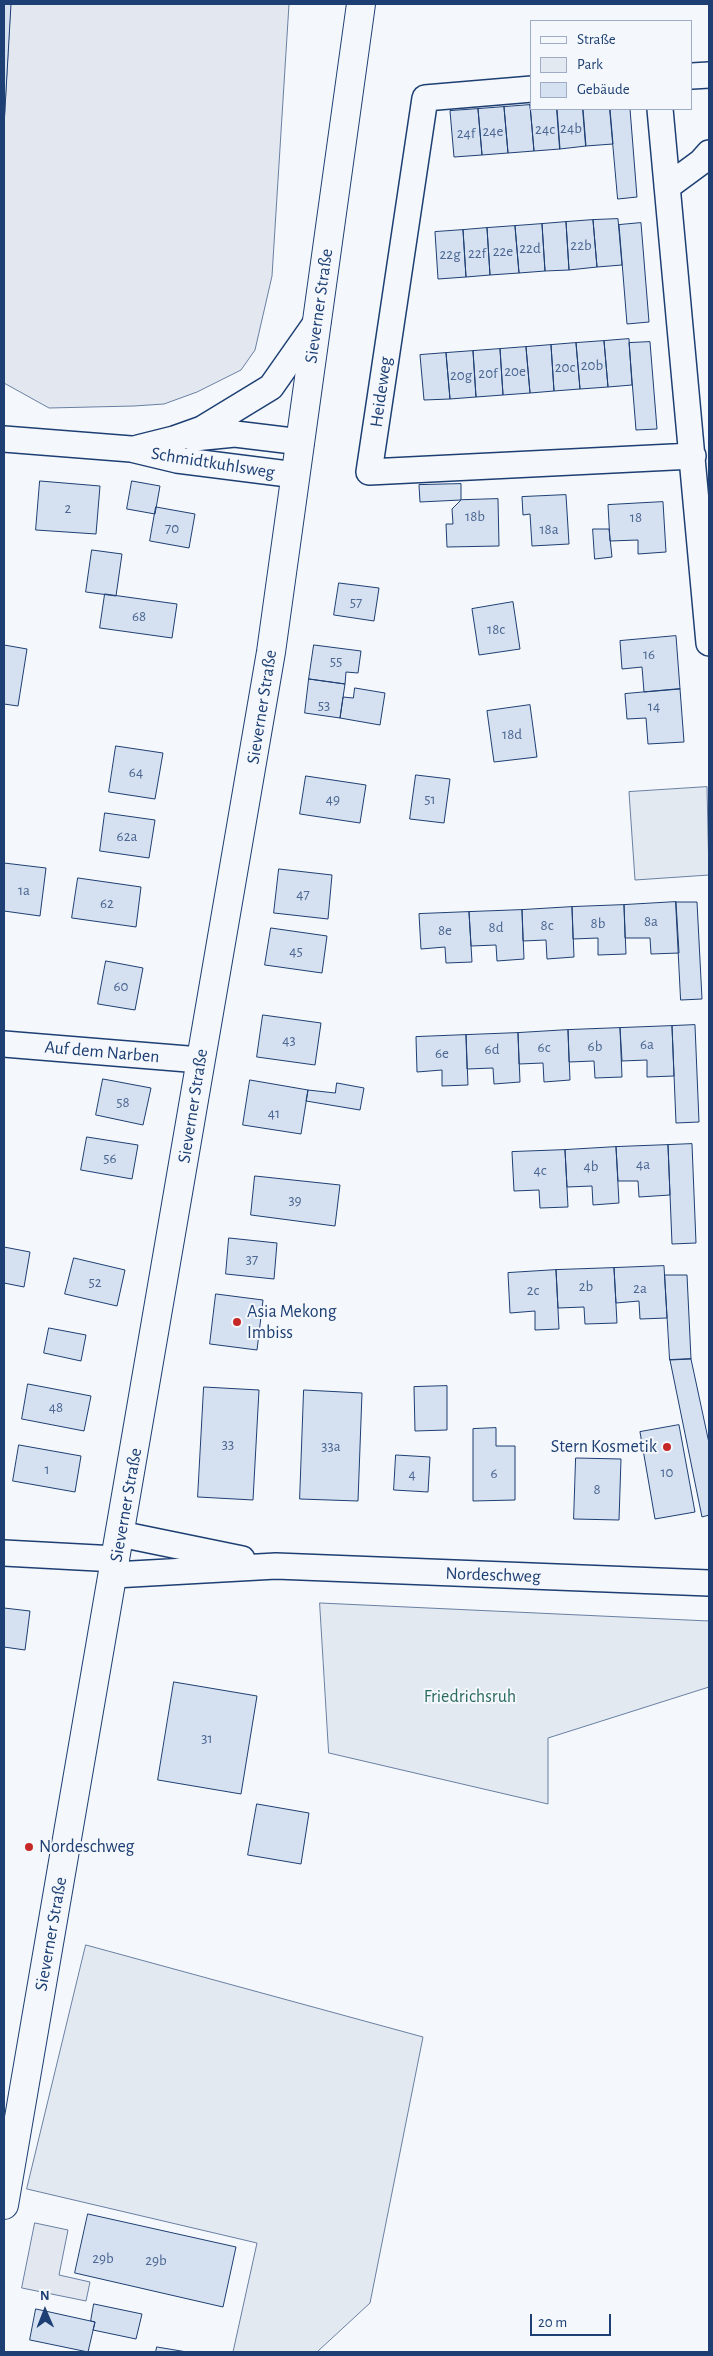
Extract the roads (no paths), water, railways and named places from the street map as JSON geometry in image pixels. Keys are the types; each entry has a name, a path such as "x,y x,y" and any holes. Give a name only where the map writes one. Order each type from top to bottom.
{"main road":[{"name":"Sieverner Straße","path":"4,2205 117,1556 200,1060 259,730 301,442 361,4"}],"street":[{"path":"693,76 709,75"},
{"name":"Heideweg","path":"530,89 425,98 370,472 693,456"},
{"path":"660,110 709,643"},
{"path":"667,187 701,162 709,153"},
{"name":"Schmidtkuhlsweg","path":"174,439 224,418 271,387 318,320"},
{"name":"Schmidtkuhlsweg","path":"131,449 174,439 235,434 301,442"},
{"name":"Schmidtkuhlsweg","path":"4,439 131,449 177,460 296,475"},
{"name":"Auf dem Narben","path":"4,1044 200,1060"},
{"path":"4,1553 117,1556"},
{"name":"Nordeschweg","path":"117,1556 276,1566 709,1583"},
{"name":"Nordeschweg","path":"117,1556 276,1566"}],"place":[{"name":"Asia Mekong Imbiss","path":"237,1322"},
{"name":"Stern Kosmetik","path":"667,1447"},
{"name":"Nordeschweg","path":"29,1847"}],"park label":[{"name":"Friedrichsruh","path":"470,1697"}]}
